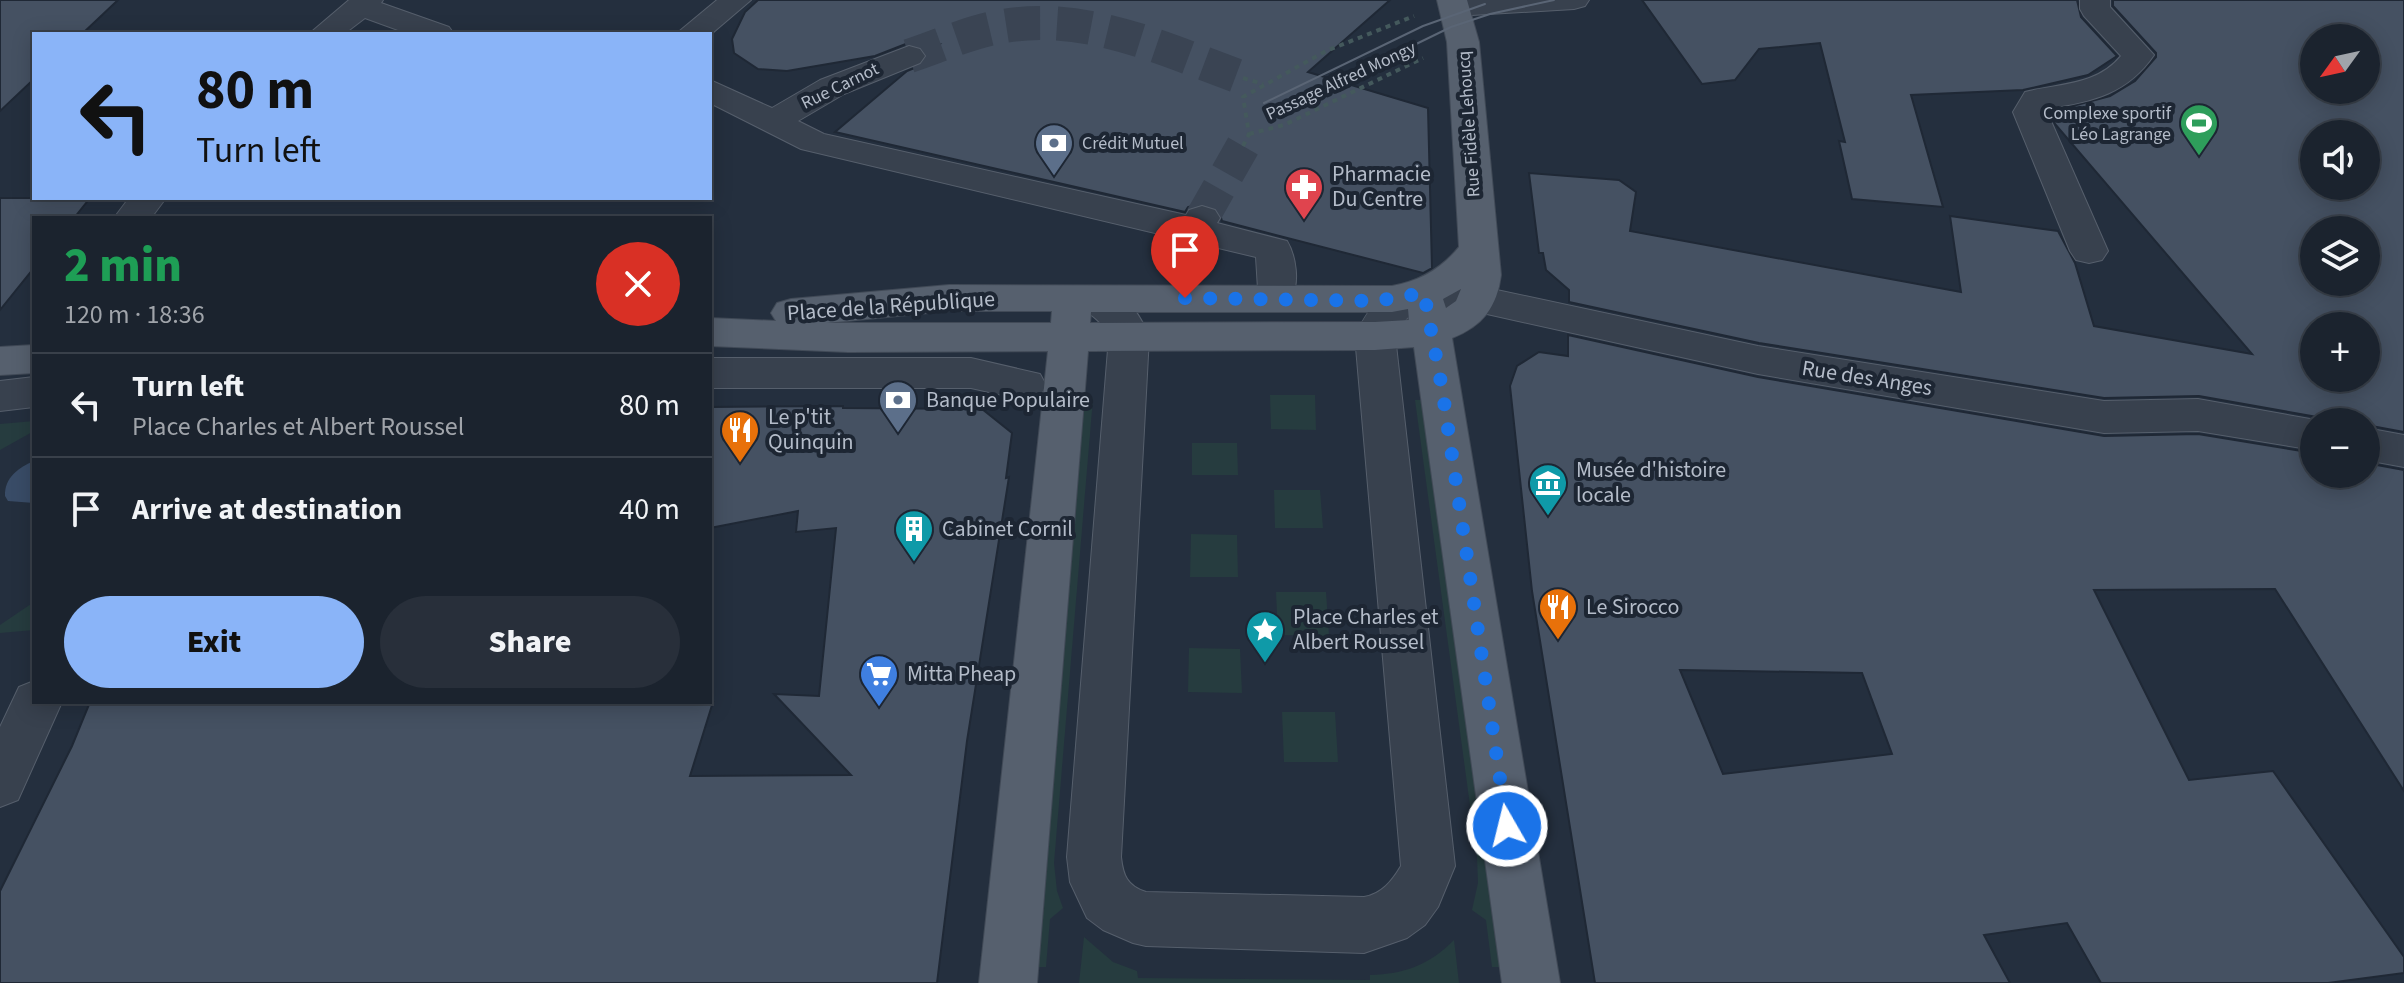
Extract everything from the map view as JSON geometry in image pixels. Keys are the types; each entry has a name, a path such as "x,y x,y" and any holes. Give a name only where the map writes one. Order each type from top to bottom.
{"main road":[{"name":"Rue Fidèle Lehoucq","path":"1453,3 1463,42 1478,249 1484,277 1478,299"},
{"path":"1079,311 1129,337 1375,336 1421,307 1456,276 1478,249"},
{"name":"Place de la République","path":"712,322 911,300 1079,311"},
{"path":"1079,311 1376,301 1421,307"},
{"path":"1421,307 1531,983"},
{"path":"1008,983 1079,311"},
{"name":"Place de la République","path":"712,332 848,338 1079,311"}],"street":[{"path":"695,32 736,0"},
{"path":"1453,3 1574,0"},
{"path":"2089,251 2030,112 2037,99 2100,87 2126,73 2138,55 2095,9 2095,0"},
{"path":"328,32 365,3 433,32"},
{"name":"Rue Carnot","path":"774,121 832,87 909,56"},
{"path":"712,91 813,142 1198,224 1274,250 1277,289"},
{"path":"134,216 146,200"},
{"name":"Rue des Anges","path":"1421,307 1478,299 1758,360 2104,417 2198,415 2300,432"},
{"path":"1129,337 1094,857 1099,887 1116,909 1146,919 1364,925 1389,919 1411,900 1425,877 1429,852 1375,336"},
{"path":"0,396 25,364"},
{"path":"712,373 971,373 1025,385"},
{"path":"2380,447 2404,451"},
{"path":"0,783 36,704"}],"path":[{"name":"Passage Alfred Mongy","path":"1243,146 1249,134 1243,97 1347,39 1419,15"},
{"name":"Passage Alfred Mongy","path":"1249,134 1284,125 1432,55"},
{"path":"1243,78 1264,84"}],"green space":[{"path":"1270,395 1315,395 1316,430 1271,429"},
{"path":"1093,398 1054,863 1057,891 1063,908 1050,919 1046,967 1026,967 1078,399"},
{"path":"1415,400 1430,400 1513,967 1492,967 1486,920 1472,910 1478,883 1477,857"},
{"path":"32,421 32,432 0,450 0,424"},
{"path":"1192,443 1237,443 1238,475 1192,475"},
{"path":"1274,490 1320,490 1323,528 1275,528"},
{"path":"1191,534 1237,535 1238,577 1190,577"},
{"path":"1276,592 1326,592 1329,636 1278,635"},
{"path":"32,603 32,630 0,633 0,625"},
{"path":"1189,648 1240,649 1242,693 1188,692"},
{"path":"1282,712 1335,712 1338,762 1284,762"},
{"path":"1084,937 1113,962 1137,971 1138,978 1370,980 1370,975 1394,973 1426,962 1454,940 1459,983 1079,983"}],"water":[{"path":"32,462 32,503 8,501 5,496 7,484 18,470"}],"building":[{"path":"0,0 118,0 84,32 32,32 32,81 0,111"},
{"path":"758,0 1390,0 1308,72 1428,108 1432,268 1423,273 1222,221 1218,208 1203,203 1188,207 1185,212 835,132 907,71 922,65 939,45 923,48 908,43 875,56 787,71 758,69 734,53 732,39 745,12"},
{"path":"1642,0 2077,0 2081,17 2117,56 2088,75 2023,90 1911,95 1943,207 1852,199 1839,141 1845,142 1820,43 1759,49 1735,80 1702,84"},
{"path":"2113,0 2404,0 2404,432 2380,428 2380,408 2300,408 2300,414 2199,396 2104,398 1759,343 1569,302 1569,290 1546,270 1543,253 1539,253 1529,173 1619,180 1636,192 1630,231 1961,292 1950,216 2058,231 2075,263 2094,326 2252,354 2055,124 2050,112 2110,96 2135,81 2156,53 2113,6"},
{"path":"0,198 88,200 76,216 32,216 32,270 0,310"},
{"path":"1568,335 1758,377 2104,436 2198,434 2300,451 2300,488 2380,488 2380,466 2404,470 2404,791 2275,589 2094,590 2189,780 2273,771 2404,957 2404,973 2328,983 2101,983 2067,923 1984,935 2010,983 1595,983 1532,591 1510,386 1517,366 1539,352 1568,356","holes":["1680,670 1862,673 1892,754 1723,774"]},
{"path":"712,407 982,409 1012,433 1006,478 1009,477 967,741 937,983 0,983 0,891 72,746 89,704 713,702 690,776 851,775 774,694 819,696 836,528 796,532 798,511 712,528"}],"tunnel":[{"path":"909,56 992,28 1035,23 1066,24 1126,36 1243,78"},
{"path":"1202,218 1243,146"}],"tram line":[{"path":"1275,113 1451,27 1490,14 1554,0"},
{"path":"1264,103 1423,26 1485,4"}],"place":[{"name":"Complexe sportif Léo Lagrange","path":"2199,157"},
{"name":"Crédit Mutuel","path":"1054,177"},
{"name":"Pharmacie Du Centre","path":"1304,221"},
{"name":"Banque Populaire","path":"898,434"},
{"name":"Le p'tit Quinquin","path":"740,464"},
{"name":"Musée d'histoire locale","path":"1548,517"},
{"name":"Cabinet Cornil","path":"914,563"},
{"name":"Le Sirocco","path":"1558,641"},
{"name":"Place Charles et Albert Roussel","path":"1265,664"},
{"name":"Mitta Pheap","path":"879,708"}],"route":[{"path":"1185,298 1376,301 1424,293 1442,388 1507,826"}]}
